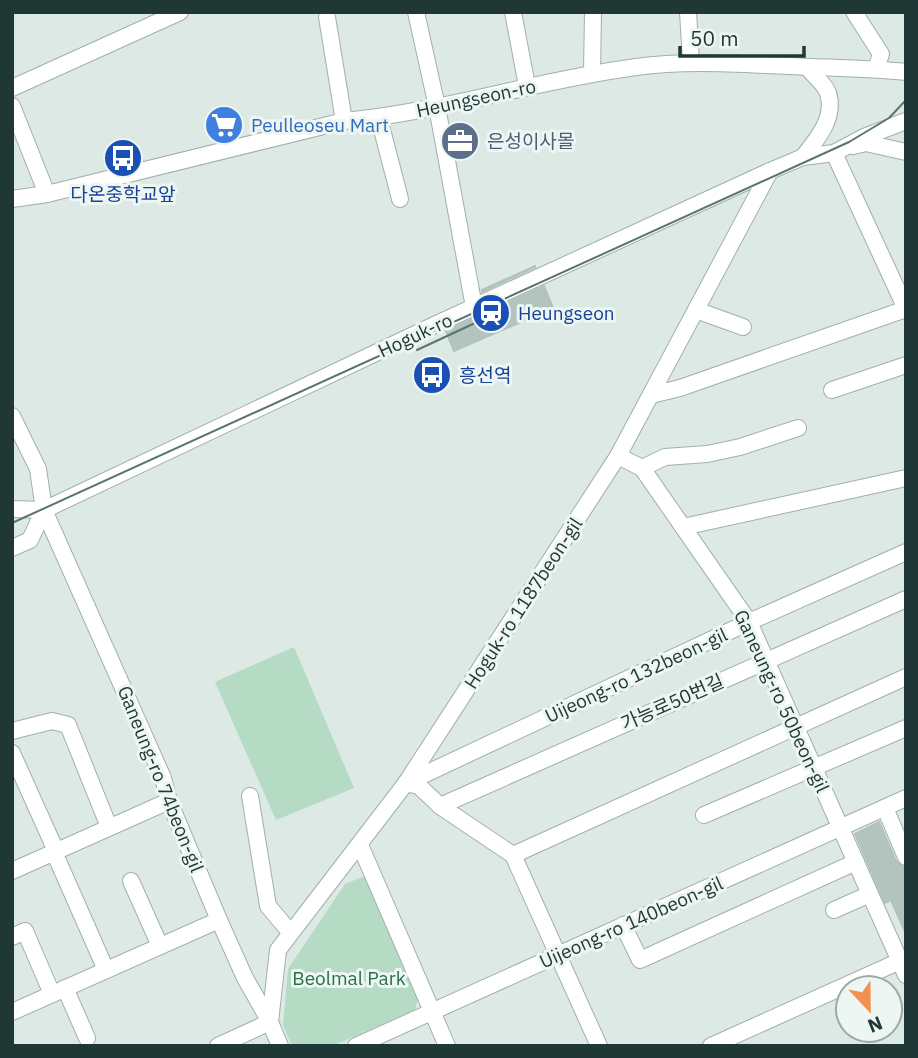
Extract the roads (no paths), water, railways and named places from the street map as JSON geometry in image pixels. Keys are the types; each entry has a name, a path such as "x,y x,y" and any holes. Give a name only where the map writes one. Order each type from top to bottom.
{"street":[{"path":"12,88 180,12"},
{"path":"415,12 437,107 474,307"},
{"path":"513,12 527,86"},
{"path":"592,74 593,12"},
{"path":"688,12 691,62"},
{"path":"853,12 891,71 906,58"},
{"path":"327,17 344,121"},
{"name":"Heungseon-ro","path":"12,199 47,194 344,121 379,118 527,86 636,67 691,62 891,71"},
{"path":"803,157 824,129 830,107 828,92 807,67"},
{"path":"12,106 47,194"},
{"path":"379,118 400,199"},
{"name":"Hoguk-ro","path":"12,509 44,510 770,171 803,157 841,150 864,137 906,121"},
{"path":"651,395 680,388 906,309 841,150 866,143 906,152"},
{"name":"Hoguk-ro 1187beon-gil","path":"270,1022 278,950 406,783 618,456 770,171"},
{"path":"696,310 743,327"},
{"path":"832,390 906,365"},
{"name":"Ganeung-ro 74beon-gil","path":"12,416 38,469 44,510 163,778 169,801 219,920 280,1046"},
{"path":"642,468 665,457 708,454 740,447 798,428"},
{"name":"Ganeung-ro 50beon-gil","path":"618,456 642,468 749,622 903,968"},
{"path":"683,527 906,478"},
{"path":"12,548 30,540 44,510"},
{"name":"Uijeong-ro 132beon-gil","path":"406,783 749,622 906,552"},
{"name":"가능로50번길","path":"440,806 906,599"},
{"path":"513,855 906,677"},
{"path":"12,731 52,721 68,725 109,827"},
{"path":"704,815 906,728"},
{"path":"12,753 106,970"},
{"path":"406,783 419,786 440,806 513,855 599,1046"},
{"path":"250,796 268,906 290,932"},
{"name":"Uijeong-ro 140beon-gil","path":"356,1046 906,798"},
{"path":"12,870 169,801"},
{"path":"885,808 906,857"},
{"path":"360,845 447,1046"},
{"path":"623,925 640,960 856,862"},
{"path":"131,881 160,946"},
{"path":"834,910 870,894"},
{"path":"12,1012 219,920"},
{"path":"12,937 25,931 88,1038"},
{"path":"710,1046 903,968"},
{"path":"218,1046 270,1022"}],"tram line":[{"path":"12,523 849,142 889,118 906,100"},
{"path":"417,350 475,323"}],"place":[{"name":"Peulleoseu Mart","path":"224,125"},
{"name":"은성이사몰","path":"460,141"},
{"name":"다온중학교앞","path":"123,158"},
{"name":"Heungseon","path":"491,313"},
{"name":"흥선역","path":"432,375"}],"park label":[{"name":"Beolmal Park","path":"349,978"}]}
